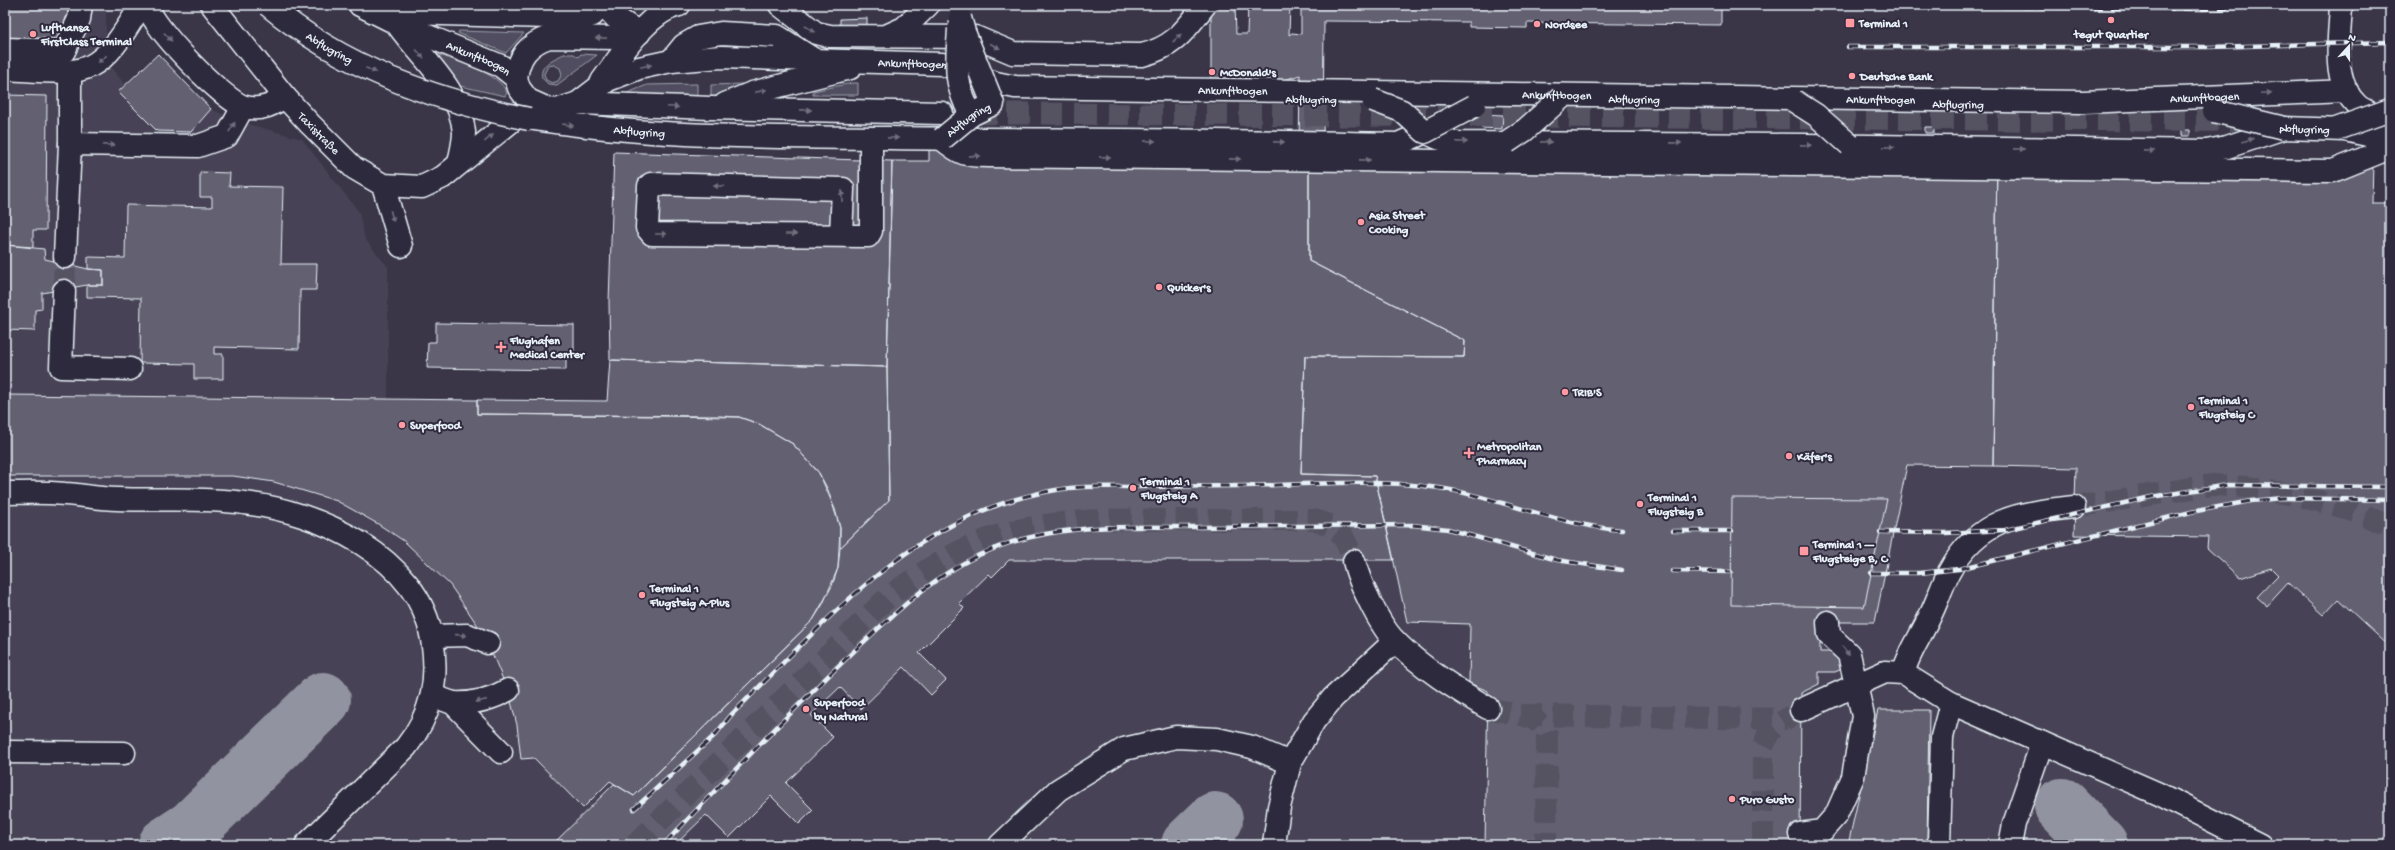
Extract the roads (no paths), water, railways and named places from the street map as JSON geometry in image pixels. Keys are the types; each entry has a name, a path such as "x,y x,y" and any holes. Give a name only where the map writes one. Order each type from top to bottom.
{"street":[{"path":"5,49 64,50 79,19 81,5"},
{"path":"5,69 70,73 84,70 105,58 120,41 141,5"},
{"path":"148,5 148,10 158,27 195,67 222,92 243,107 254,108 269,106 285,97"},
{"name":"Taxistraße","path":"212,5 285,97 354,168 383,185 422,187 443,177 514,119 540,106"},
{"name":"Abflugring","path":"268,5 326,47 362,67 450,100 495,112 585,127 690,136 942,139 971,116 993,104 1011,98 1373,100 1412,97 1794,101 2202,109 2284,128 2336,129 2390,122"},
{"name":"Ankunftbogen","path":"360,5 396,23 501,66 516,78 519,88 528,100 540,106 557,110 591,98 629,71 671,61 721,57 942,64 996,83 1023,87 2083,102 2347,91"},
{"path":"366,5 406,13 590,17 601,5"},
{"path":"542,16 568,9 573,5"},
{"path":"604,5 615,17 639,33"},
{"path":"780,5 816,33 838,37 975,37 1013,53 1142,54 1156,51 1178,38 1205,5"},
{"path":"883,37 904,28 928,5"},
{"path":"2341,5 2339,71 2342,84 2358,106 2390,122"},
{"path":"591,98 639,33 666,7"},
{"path":"960,11 964,32 993,104"},
{"path":"960,11 956,78 961,95 971,116"},
{"path":"396,23 446,84 456,103 464,132 459,163"},
{"path":"516,78 521,58 532,45 550,37 617,38 639,33"},
{"path":"711,108 752,93 872,62"},
{"path":"65,257 70,144 70,73"},
{"path":"591,98 711,108 942,113"},
{"path":"591,98 659,123 830,126 855,111"},
{"path":"942,139 1398,144 1425,132 1474,106 1524,104 1535,98"},
{"path":"1508,142 1525,130 1561,98"},
{"path":"1373,100 1402,111 1425,132 1438,138 1458,143 1508,142 2207,151 2227,148 2284,128"},
{"path":"1794,101 1816,115 1850,146"},
{"path":"70,144 198,146 227,136 243,107"},
{"path":"2336,129 2390,122"},
{"path":"841,235 843,189 651,184 649,186 647,228 652,234 868,236 871,231 870,138"},
{"path":"942,139 957,152 966,156 2333,171 2390,148"},
{"path":"383,185 401,246"},
{"path":"64,291 62,367 130,369"},
{"path":"5,493 66,494 117,500 225,501 244,503 297,515 356,541 387,562 416,598 432,636 443,700 501,752"},
{"path":"1903,673 1908,655 1924,630 1949,572 1958,558 1978,535 1987,527 2015,515 2074,506"},
{"path":"1354,561 1371,604 1394,641 1426,668 1488,708"},
{"path":"1800,834 1822,831 1836,815 1853,777 1863,716 1849,654 1829,635 1828,622"},
{"path":"432,636 467,635 488,643"},
{"path":"1274,845 1279,806 1290,763 1314,721 1333,698 1394,641"},
{"path":"1801,710 1885,672 1903,673 1951,703 2159,794 2260,845"},
{"path":"443,700 467,704 485,700 508,690"},
{"path":"306,845 406,747 423,722 443,700"},
{"path":"1939,845 1942,737 1951,703"},
{"path":"1000,845 1058,790 1124,749 1176,737 1217,739 1252,747 1290,763"},
{"path":"2010,845 2014,824 2042,743"},
{"path":"5,752 124,752"}],"tunnel":[{"path":"942,113 2239,121"},
{"path":"64,291 65,257"},
{"path":"2074,507 2212,485 2248,487 2299,496 2350,509 2390,526"},
{"path":"635,845 889,596 944,560 980,542 1026,528 1050,524 1098,520 1313,520 1330,525 1336,529 1344,539 1354,561"},
{"path":"1488,708 1531,718 1543,727 1547,735 1546,845"},
{"path":"1520,715 1787,719"},
{"path":"1763,845 1763,747 1769,732 1792,715"}],"railway":[{"path":"1850,5 2204,9 2331,5"},
{"path":"1848,47 2209,47 2390,42"},
{"path":"634,809 715,735 732,714 806,639 883,571 924,541 968,517 1017,499 1070,488 1084,487 1241,486 1349,483 1403,484 1456,491 1579,524 1622,530"},
{"path":"1880,532 1945,533 2005,530 2151,497 2228,485 2390,487"},
{"path":"1871,573 1919,573 1959,569 2191,512 2251,501 2282,498 2390,500"},
{"path":"666,842 805,699 902,607 920,592 957,567 977,556 1022,539 1070,530 1120,527 1412,525 1448,529 1557,560 1622,570"},
{"path":"1673,531 1732,531"},
{"path":"1672,571 1731,572"}],"place":[{"name":"tegut Quartier","path":"2111,20"},
{"name":"Terminal 1","path":"1850,23"},
{"name":"Nordsee","path":"1537,24"},
{"name":"Lufthansa FirstClass Terminal","path":"33,34"},
{"name":"McDonald's","path":"1212,72"},
{"name":"Deutsche Bank","path":"1852,76"},
{"name":"Asia Street Cooking","path":"1361,222"},
{"name":"Quicker's","path":"1159,287"},
{"name":"Flughafen Medical Center","path":"501,347"},
{"name":"TRIB'S","path":"1565,392"},
{"name":"Terminal 1 Flugsteig C","path":"2191,407"},
{"name":"Superfood","path":"402,425"},
{"name":"Metropolitan Pharmacy","path":"1469,453"},
{"name":"Käfer's","path":"1789,456"},
{"name":"Terminal 1 Flugsteig A","path":"1133,488"},
{"name":"Terminal 1 Flugsteig B","path":"1640,504"},
{"name":"Terminal 1 — Flugsteige B, C","path":"1804,551"},
{"name":"Terminal 1 Flugsteig A-Plus","path":"642,595"},
{"name":"Superfood by Natural","path":"806,709"},
{"name":"Puro Gusto","path":"1732,799"}]}
